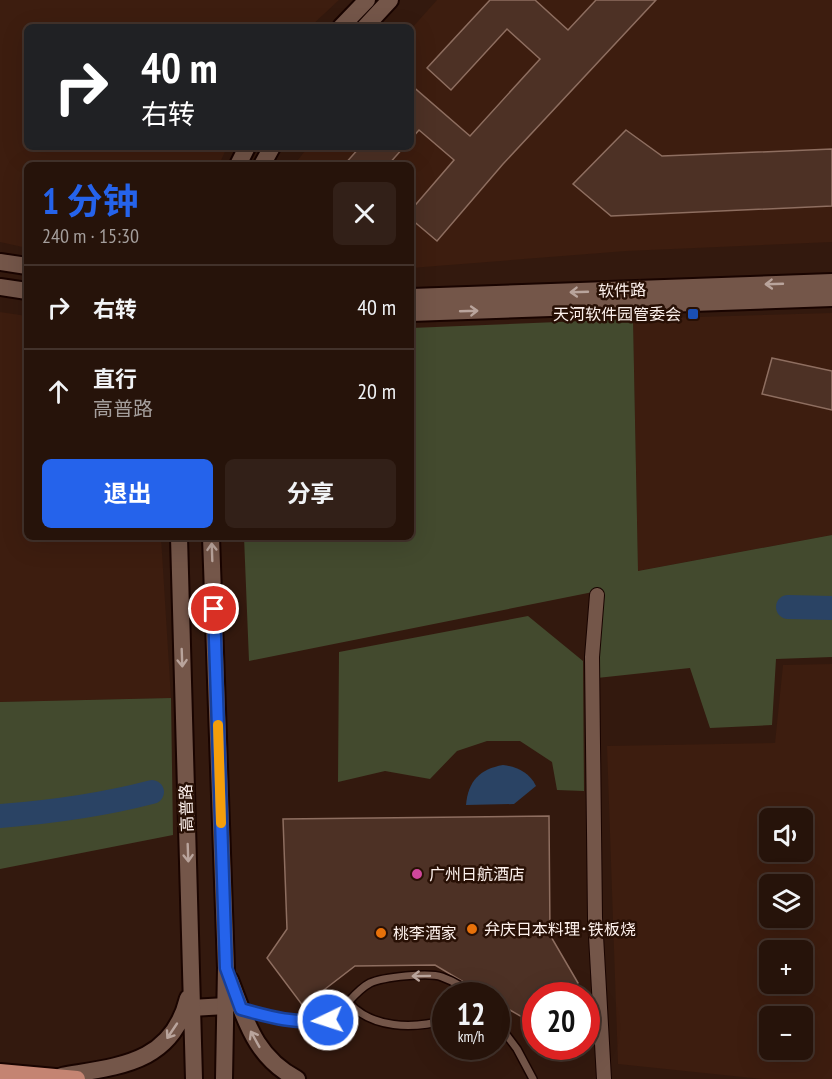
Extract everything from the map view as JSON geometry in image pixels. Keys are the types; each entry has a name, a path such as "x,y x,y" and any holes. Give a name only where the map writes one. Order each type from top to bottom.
{"main road":[{"path":"344,24 367,0"},
{"path":"369,24 390,0"},
{"path":"0,262 24,266"},
{"name":"软件路","path":"414,297 832,282"},
{"path":"0,287 24,291"},
{"name":"软件路","path":"414,313 832,298"},
{"name":"高普路","path":"179,540 194,1079"},
{"name":"高普路","path":"211,540 226,968 234,1008 224,1079"},
{"path":"58,1077 115,1067 136,1060 161,1046 182,1013 187,1001 191,976"},
{"path":"191,1008 234,1008 270,1061 297,1079"},
{"path":"0,1072 77,1079"}],"street":[{"path":"597,595 592,657 595,918 604,1079"}],"lane":[{"path":"234,1008 271,1018 303,1023 328,1020 369,984 395,976 440,976 452,982"},
{"path":"348,1002 357,1011 386,1024 414,1026 432,1023"},
{"path":"510,1040 533,1079"}],"shaded area":[{"path":"0,0 339,0 313,24 24,24 24,150 226,150 220,162 24,162 24,247 0,242"},
{"path":"437,0 832,0 832,242 626,251 414,268 414,162 296,162 306,150 414,150 414,26"},
{"path":"0,312 24,316 24,540 161,540 171,698 0,702"},
{"path":"832,313 832,535 638,571 633,319"},
{"path":"832,664 832,1079 762,1079 618,1064 607,746 775,743 783,665"}],"green space":[{"path":"633,319 638,571 832,535 832,657 776,659 772,725 710,728 690,668 597,678 603,590 249,661 244,540 414,540 414,328"},
{"path":"528,616 583,661 584,791 557,790 552,762 520,741 487,741 457,751 430,779 385,771 338,782 339,652"},
{"path":"171,698 173,835 0,869 0,702"}],"water":[{"path":"503,765 522,771 536,786 514,804 466,805 469,789 477,777"}],"building":[{"path":"490,0 535,0 568,30 596,0 656,0 503,164 437,241 414,222 414,207 454,160 419,130 414,136 414,88 470,136 540,59 507,29 451,90 427,68"},
{"path":"626,130 662,156 832,149 832,206 611,216 573,184"},
{"path":"357,150 401,150 391,162 347,162"},
{"path":"772,358 832,371 832,410 762,394"},
{"name":"广州日航酒店","path":"549,816 550,935 577,982 522,982 522,1017 510,1010 510,982 464,982 435,965 355,966 303,1006 267,958 287,929 283,819"}],"waterway":[{"path":"788,607 832,608"},
{"path":"0,816 77,807 152,792"}],"slow traffic":[{"path":"218,725 221,823"}],"place":[{"name":"天河软件园管委会","path":"693,314"},
{"name":"广州日航酒店","path":"417,874"},
{"name":"弁庆日本料理･铁板烧","path":"472,929"},
{"name":"桃李酒家","path":"381,933"}],"route":[{"path":"214,609 226,968 241,1009 271,1018 303,1023 328,1020"}]}
